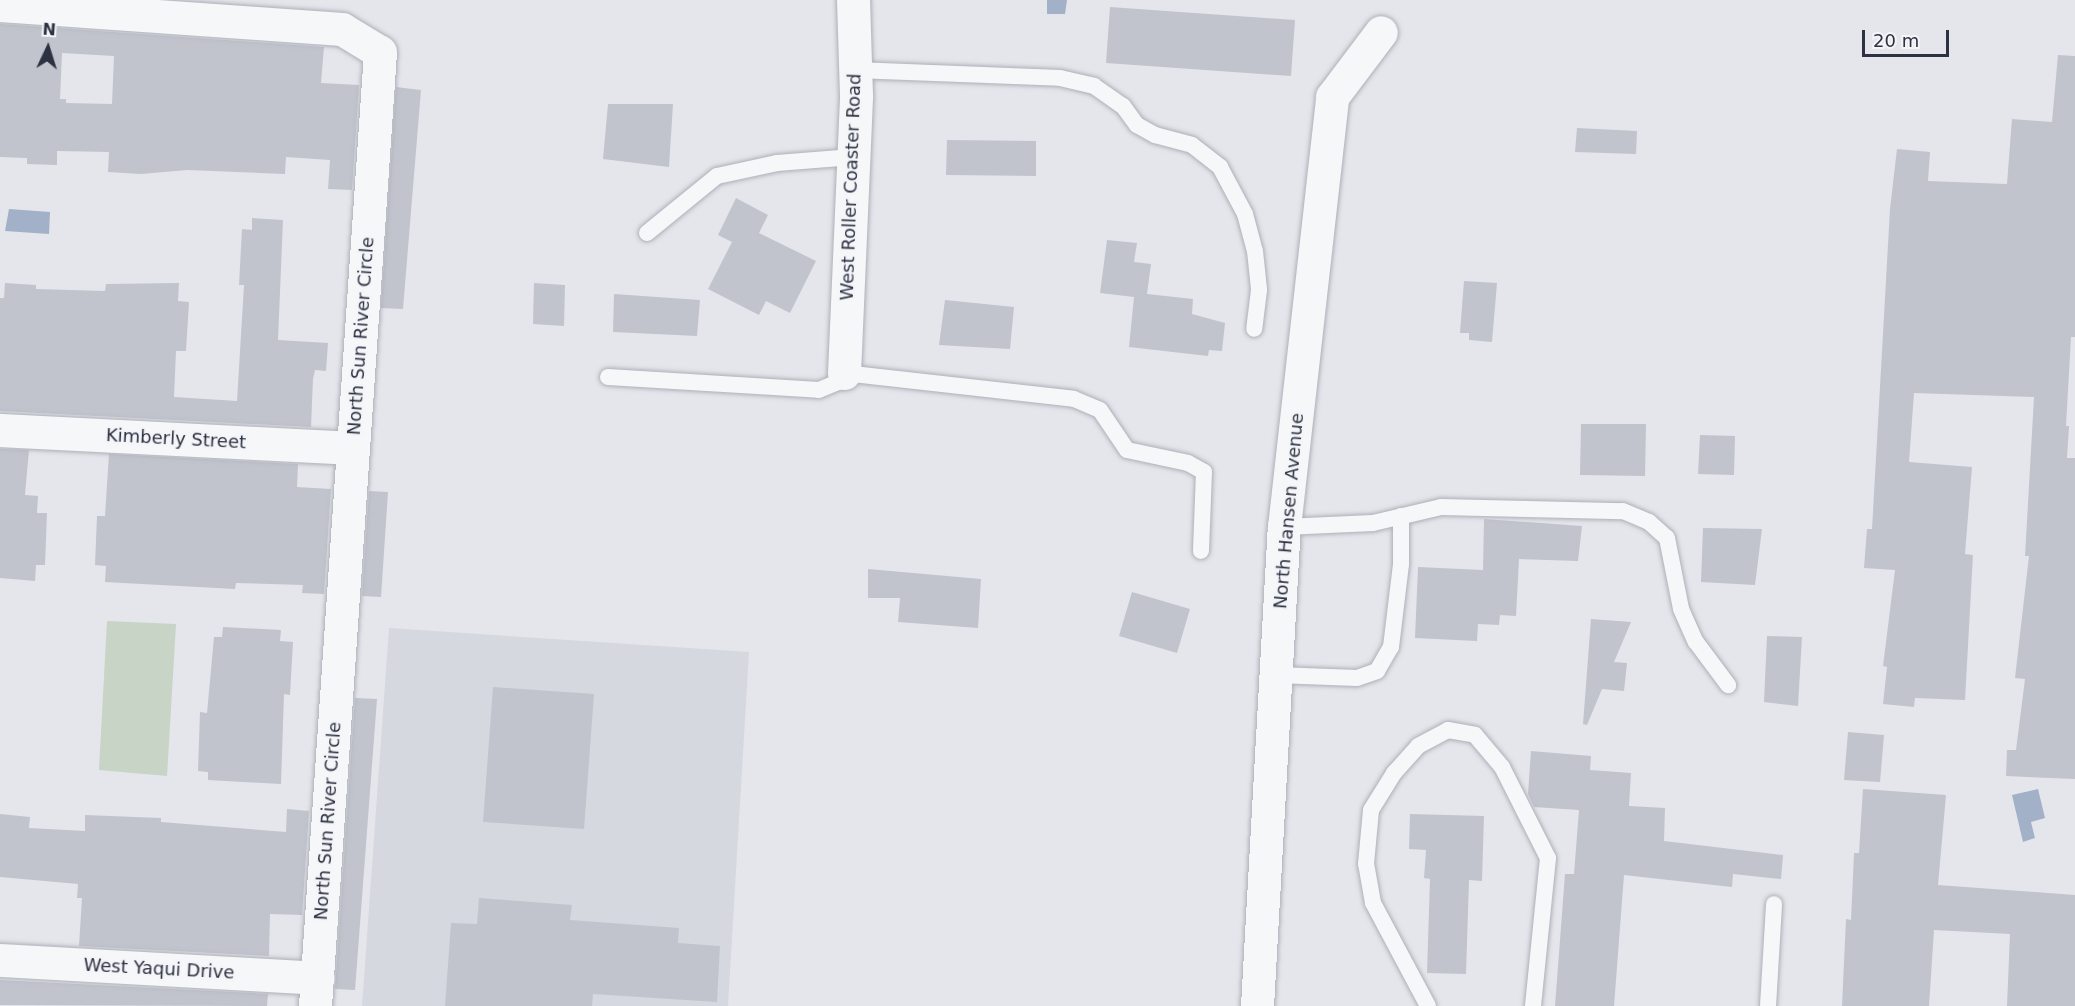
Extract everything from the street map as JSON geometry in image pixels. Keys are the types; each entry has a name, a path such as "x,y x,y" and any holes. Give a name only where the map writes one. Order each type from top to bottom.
{"street":[{"name":"West Roller Coaster Road","path":"844,373 853,157 855,70 853,0"},
{"name":"North Sun River Circle","path":"0,5 342,29 380,52 316,992"},
{"name":"North Hansen Avenue","path":"1257,1006 1284,527 1332,98 1381,33"},
{"name":"Kimberly Street","path":"0,430 353,448"},
{"name":"West Yaqui Drive","path":"0,960 316,992"}],"lane":[{"path":"855,70 1060,78 1094,86 1123,106 1137,125 1155,135 1192,145 1220,167 1245,214 1255,250 1259,290 1254,329"},
{"path":"647,233 717,176 777,163 853,157"},
{"path":"608,377 819,390 838,382 844,373 1074,399 1100,410 1127,450 1188,463 1204,472 1201,551"},
{"path":"1284,527 1373,523 1429,508 1623,511 1649,522 1666,538 1681,609 1696,642 1728,685"},
{"path":"1276,675 1357,678 1377,671 1392,637 1401,564 1401,516"},
{"path":"1428,1006 1373,903 1366,864 1371,810 1418,746 1448,730 1475,735 1502,767 1548,858 1533,1006"},
{"path":"1768,1006 1774,904"}],"shaded area":[{"path":"389,628 749,652 728,1006 362,1006"}],"green space":[{"path":"107,621 176,624 167,776 99,770"}],"water":[{"path":"1047,0 1067,0 1065,14 1047,14"},
{"path":"9,209 50,212 49,234 5,231"},
{"path":"2038,789 2045,818 2031,822 2035,838 2023,842 2012,795"}],"building":[{"path":"1110,7 1295,20 1291,76 1106,63"},
{"path":"0,24 324,47 321,83 359,85 352,190 328,189 330,160 286,157 285,174 188,170 141,174 108,172 109,152 57,151 57,165 27,164 27,158 0,157","holes":["62,53 114,56 112,104 66,103 66,99 60,99"]},
{"path":"2058,55 2075,56 2075,337 2071,337 2066,426 2069,426 2067,458 2075,458 2075,779 2006,776 2007,750 2016,750 2025,679 2015,678 2029,556 2025,556 2034,397 1914,393 1909,462 1972,467 1965,554 1973,555 1965,700 1915,698 1914,707 1883,704 1887,667 1883,666 1895,570 1864,568 1867,529 1872,529 1890,209 1897,149 1930,152 1928,181 2007,184 2012,119 2052,122"},
{"path":"396,87 421,90 403,309 381,308"},
{"path":"608,104 673,104 669,167 603,159"},
{"path":"1577,128 1637,131 1636,154 1575,152"},
{"path":"947,140 1036,141 1036,176 946,175"},
{"path":"736,198 768,215 759,233 816,261 790,313 766,301 759,315 708,289 732,242 718,235"},
{"path":"252,218 283,220 278,340 328,343 326,371 315,370 313,379 311,427 0,411 0,298 4,298 5,283 36,285 36,289 105,291 106,284 179,283 178,301 189,302 186,351 176,351 174,397 237,401 244,285 239,285 242,229 252,230"},
{"path":"1107,240 1137,243 1134,262 1151,264 1147,294 1193,299 1192,314 1225,323 1222,351 1209,350 1208,356 1129,347 1134,297 1100,293"},
{"path":"1464,281 1497,283 1492,342 1469,340 1469,333 1460,333"},
{"path":"534,283 565,285 564,326 533,324"},
{"path":"614,294 700,300 697,336 613,332"},
{"path":"945,300 1014,307 1010,349 939,345"},
{"path":"1581,424 1646,424 1645,476 1580,475"},
{"path":"1700,435 1735,436 1734,475 1698,474"},
{"path":"0,449 29,450 25,495 38,496 37,513 47,513 45,565 36,565 35,581 0,578"},
{"path":"109,454 298,464 297,487 331,489 324,594 302,593 303,585 236,583 235,589 105,582 106,566 95,565 97,516 105,516"},
{"path":"369,491 388,492 381,597 362,596"},
{"path":"1484,519 1582,526 1578,561 1519,559 1516,616 1500,615 1499,625 1478,624 1477,641 1415,638 1418,567 1483,570"},
{"path":"1703,528 1762,529 1755,585 1701,582"},
{"path":"868,569 981,579 978,628 898,622 900,598 868,598"},
{"path":"1132,592 1190,609 1177,653 1119,636"},
{"path":"1591,619 1631,622 1614,662 1627,663 1624,691 1602,689 1587,725 1583,724"},
{"path":"223,627 281,630 280,641 293,642 290,695 284,694 281,784 208,780 208,772 198,771 200,712 207,713 214,637 222,637"},
{"path":"1767,636 1802,637 1798,706 1764,702"},
{"path":"493,687 594,694 584,829 483,822"},
{"path":"355,698 377,699 355,990 335,989"},
{"path":"1848,732 1884,735 1880,782 1844,780"},
{"path":"1531,751 1591,756 1590,770 1631,773 1629,806 1665,808 1664,841 1783,855 1781,879 1733,874 1732,887 1624,875 1614,1006 1555,1006 1565,874 1574,874 1579,810 1534,807 1528,794"},
{"path":"1863,789 1946,795 1938,885 2075,895 2075,1006 2007,1006 2010,934 1934,930 1929,1006 1842,1006 1846,919 1851,920 1854,853 1859,853"},
{"path":"287,809 309,811 302,915 270,914 269,956 79,946 82,898 77,898 78,884 0,877 0,814 30,817 29,828 85,831 85,815 161,818 161,822 286,832"},
{"path":"1410,814 1484,816 1482,881 1469,880 1466,974 1427,973 1430,879 1424,878 1426,850 1409,849"},
{"path":"479,898 572,905 570,920 679,928 678,943 720,946 717,1002 593,994 592,1006 445,1006 451,923 477,924"},
{"path":"0,980 268,994 267,1006 0,1005"}]}
